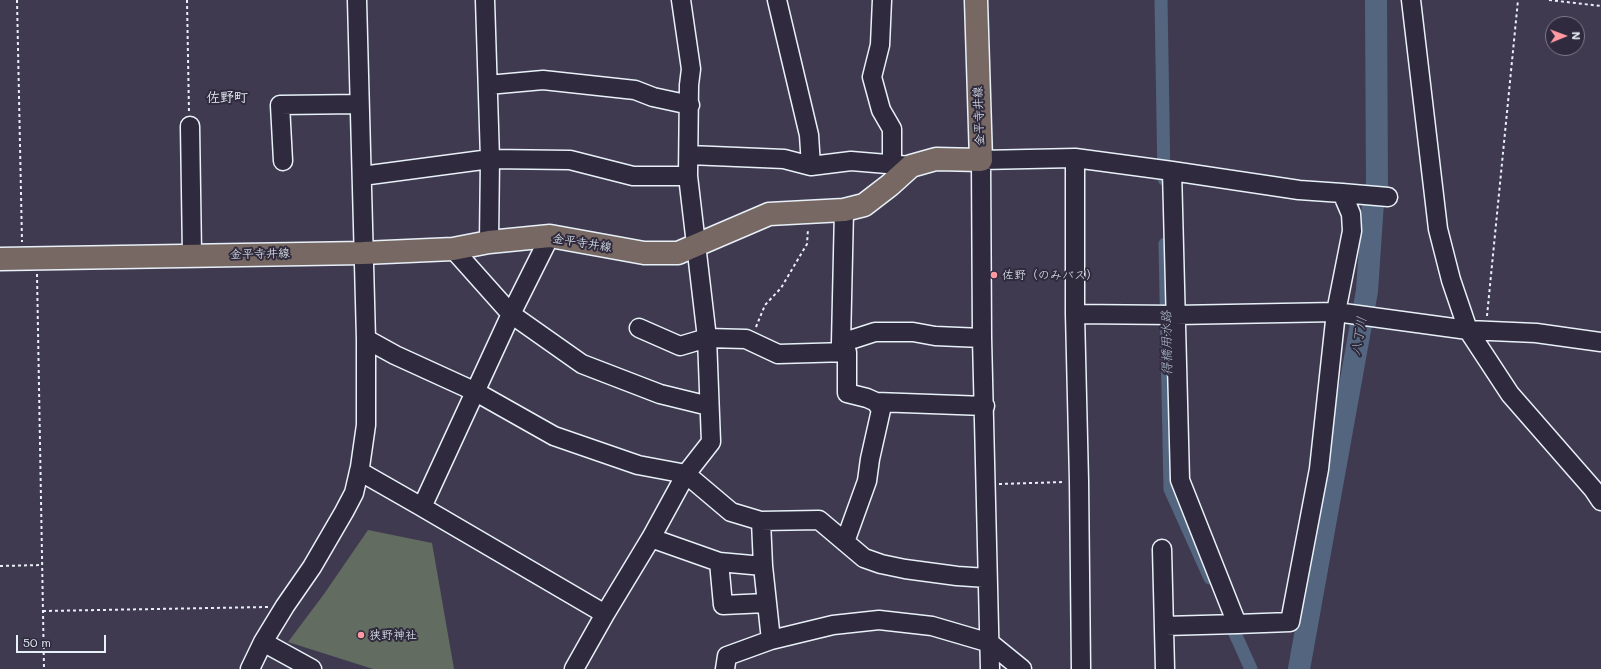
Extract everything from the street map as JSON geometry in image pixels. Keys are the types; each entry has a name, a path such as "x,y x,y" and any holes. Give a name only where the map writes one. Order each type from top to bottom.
{"main road":[{"name":"金平寺井線","path":"0,259 363,253 453,249 489,242 550,236 644,253 678,253 769,214 844,210 864,206 890,185 901,165 936,159 981,160 976,0"}],"street":[{"path":"250,669 263,642 285,606 312,568 344,512 354,493 359,471 366,425 366,339 356,0"},
{"path":"485,0 490,159 489,242"},
{"path":"574,669 651,538 686,474 711,442 707,338 688,176 690,105 689,85 691,69 680,0"},
{"path":"777,0 809,135 811,166"},
{"path":"689,155 784,159 811,166 851,161 901,165 892,129 881,110 872,77 880,46 882,0"},
{"path":"1411,0 1438,229 1451,280 1510,394 1601,500"},
{"path":"488,85 543,80 635,90 654,97 690,105"},
{"path":"283,161 280,106 360,104"},
{"path":"190,126 192,255"},
{"path":"1075,158 1075,314 1080,481 1081,669"},
{"path":"990,669 987,578 985,406 982,338 981,160 1075,158 1299,190 1388,197"},
{"path":"362,176 490,159 570,160 633,176 688,176"},
{"path":"1166,170 1170,314 1180,480 1229,624"},
{"path":"1165,626 1290,622 1321,455 1336,312 1352,231 1352,214 1342,193"},
{"path":"844,210 844,347 847,393 876,402 985,406"},
{"path":"422,507 476,392 510,314 550,236"},
{"path":"453,249 510,314 582,364 660,394 709,406"},
{"path":"1075,314 1336,312 1477,331 1536,333 1601,342"},
{"path":"639,328 680,346 707,338 746,339 778,354 844,347 875,332 914,332 935,336 982,338"},
{"path":"366,339 395,355 476,392 554,436 638,465 686,474 731,512 761,521 819,520 864,558 881,564 957,576 987,578"},
{"path":"845,542 867,481 870,459 881,410 876,402"},
{"path":"359,471 605,614"},
{"path":"761,521 766,603 771,640"},
{"path":"651,538 719,562 763,566"},
{"path":"1162,549 1165,669"},
{"path":"719,562 723,605 766,603"},
{"path":"725,669 727,656 771,640 833,625 879,620 932,626 990,643 1022,669"},
{"path":"263,642 312,669"}],"path":[{"path":"17,0 30,259 42,565 44,669"},
{"path":"187,0 190,126"},
{"path":"1477,331 1518,0"},
{"path":"1549,0 1601,6"},
{"path":"750,341 765,305 781,288 807,244 810,212"},
{"path":"986,484 1080,481"},
{"path":"0,566 42,565"},
{"path":"43,611 285,606"}],"green space":[{"path":"368,530 432,543 454,669 373,669 288,642 324,594"}],"waterway":[{"name":"得橋用水路","path":"1161,0 1164,179"},
{"name":"八丁川","path":"1299,669 1367,291 1373,202 1377,185 1376,0"},
{"name":"得橋用水路","path":"1165,244 1170,489 1210,578"},
{"name":"得橋用水路","path":"1228,618 1251,669"}],"place":[{"name":"佐野（のみバス）","path":"994,275"},
{"name":"狭野神社","path":"361,635"}],"district":[{"name":"佐野町","path":"227,98"}]}
